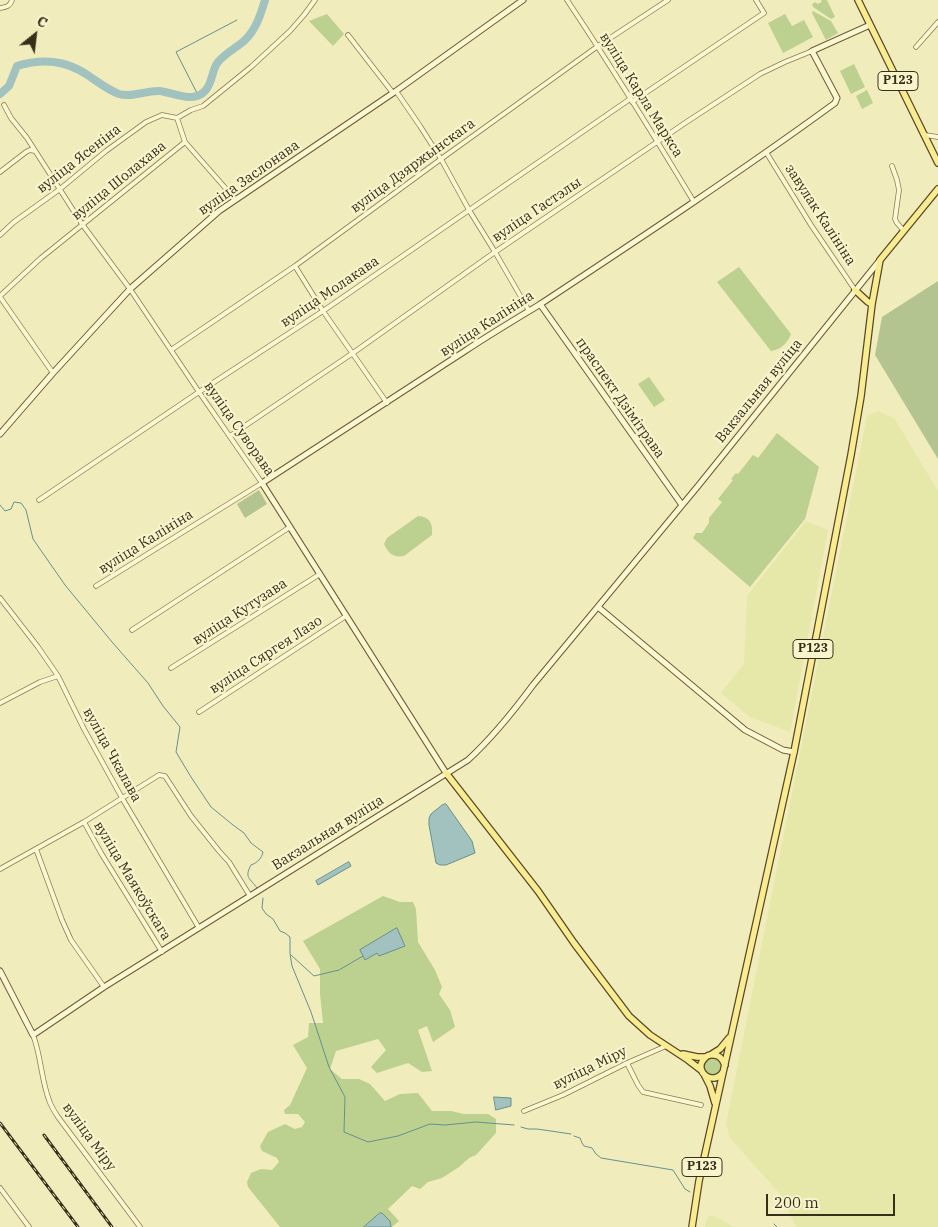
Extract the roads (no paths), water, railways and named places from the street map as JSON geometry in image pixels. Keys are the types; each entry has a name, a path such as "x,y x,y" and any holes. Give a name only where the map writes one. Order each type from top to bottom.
{"main road":[{"name":"вуліца Заслонава","path":"0,434 130,288 219,211 394,92 523,0"},
{"name":"Р123","path":"858,0 938,163"},
{"name":"вуліца Гастэлы","path":"812,51 870,25"},
{"name":"вуліца Калініна","path":"262,483 540,304 694,202 835,103 837,98 812,51"},
{"name":"Вакзальная вуліца","path":"33,1034 104,987 468,760 495,734 512,714 533,685 682,506 938,189"},
{"name":"Р123","path":"692,1227 699,1181 794,752 851,455 880,260"},
{"path":"855,290 872,304"},
{"name":"праспект Дзімітрава","path":"540,304 682,506"},
{"name":"вуліца Суворава","path":"262,483 446,773"},
{"path":"598,607 745,730 783,750 794,752"},
{"path":"446,773 538,891 629,1016 650,1035 701,1070 712,1091 715,1108"},
{"name":"вуліца Міру","path":"0,970 33,1034"},
{"path":"701,1070 701,1063 720,1049 731,1034"},
{"path":"676,1052 697,1057 716,1055 722,1058 724,1065"},
{"path":"705,1076 715,1078 723,1072"}],"street":[{"path":"0,8 10,5 12,0"},
{"path":"177,118 203,106 251,67 290,30 315,0"},
{"name":"вуліца Карла Маркса","path":"566,0 598,46 694,202"},
{"name":"вуліца Дзяржынскага","path":"171,350 295,266 598,46 668,0"},
{"name":"вуліца Молакава","path":"39,500 323,311 631,100 760,16 764,13 756,0"},
{"path":"916,46 938,22"},
{"path":"348,35 420,126 529,311"},
{"name":"вуліца Гастэлы","path":"230,436 353,353 495,252 760,74 812,51"},
{"name":"вуліца Суворава","path":"4,105 82,224 130,288 262,483"},
{"name":"вуліца Ясеніна","path":"0,235 14,222 146,122 162,115 177,118"},
{"name":"вуліца Шолахава","path":"0,296 41,258 185,142 177,118"},
{"path":"925,135 938,136"},
{"path":"185,142 235,199"},
{"path":"0,172 26,152 30,150 35,151"},
{"name":"завулак Калініна","path":"766,152 811,225 855,290"},
{"path":"892,166 898,184 895,219 904,231"},
{"path":"295,266 323,311 386,403"},
{"path":"0,296 53,373"},
{"name":"вуліца Калініна","path":"96,586 262,483"},
{"path":"132,630 290,527"},
{"name":"вуліца Кутузава","path":"172,668 320,574"},
{"name":"вуліца Чкалава","path":"0,598 58,676 84,729 122,798 199,928"},
{"name":"вуліца Сяргея Лазо","path":"199,712 346,616"},
{"path":"0,703 40,682 58,676"},
{"path":"0,869 84,822 159,775 165,776 191,816 228,862 250,896"},
{"name":"вуліца Маякоўскага","path":"84,822 162,952"},
{"path":"36,849 71,940 104,987"},
{"name":"вуліца Міру","path":"33,1034 47,1096 52,1107 140,1227"},
{"name":"вуліца Міру","path":"524,1111 563,1095 626,1063 666,1046"},
{"path":"626,1063 643,1092 701,1106"},
{"path":"0,1188 29,1227"}],"water":[{"path":"446,804 472,841 475,853 446,865 440,865 436,863 429,818 431,814"},
{"path":"349,862 351,866 318,885 316,881"},
{"path":"397,928 405,946 379,956 377,953 365,960 360,950"},
{"path":"494,1097 511,1098 511,1106 496,1110"},
{"path":"380,1213 390,1221 391,1227 364,1227"}],"waterway":[{"path":"0,94 9,86 17,66 45,61 72,67 119,94 129,95 160,91 194,97 207,89 218,62 249,36 259,19 265,0"},
{"path":"198,95 176,52 237,20"},
{"path":"0,505 5,511 11,509 14,502 21,503 26,510 33,539 65,585 148,683 180,727 176,752 191,777 211,807 244,833 251,843 263,852 259,860 251,865 248,873 249,878 257,888"},
{"path":"263,898 262,908 266,914 273,919 280,931 290,937 292,966 311,1012 329,1067 345,1097 344,1132 368,1142 398,1136 430,1124 445,1125 476,1122 514,1125"},
{"path":"291,955 314,976 339,970 363,956"},
{"path":"521,1127 571,1134"},
{"path":"574,1136 580,1138 584,1146 592,1148 601,1158 673,1170 685,1189 690,1192"},
{"path":"774,1224 777,1227"}],"railway":[{"path":"0,1123 78,1227"},
{"path":"44,1135 112,1227"}]}
